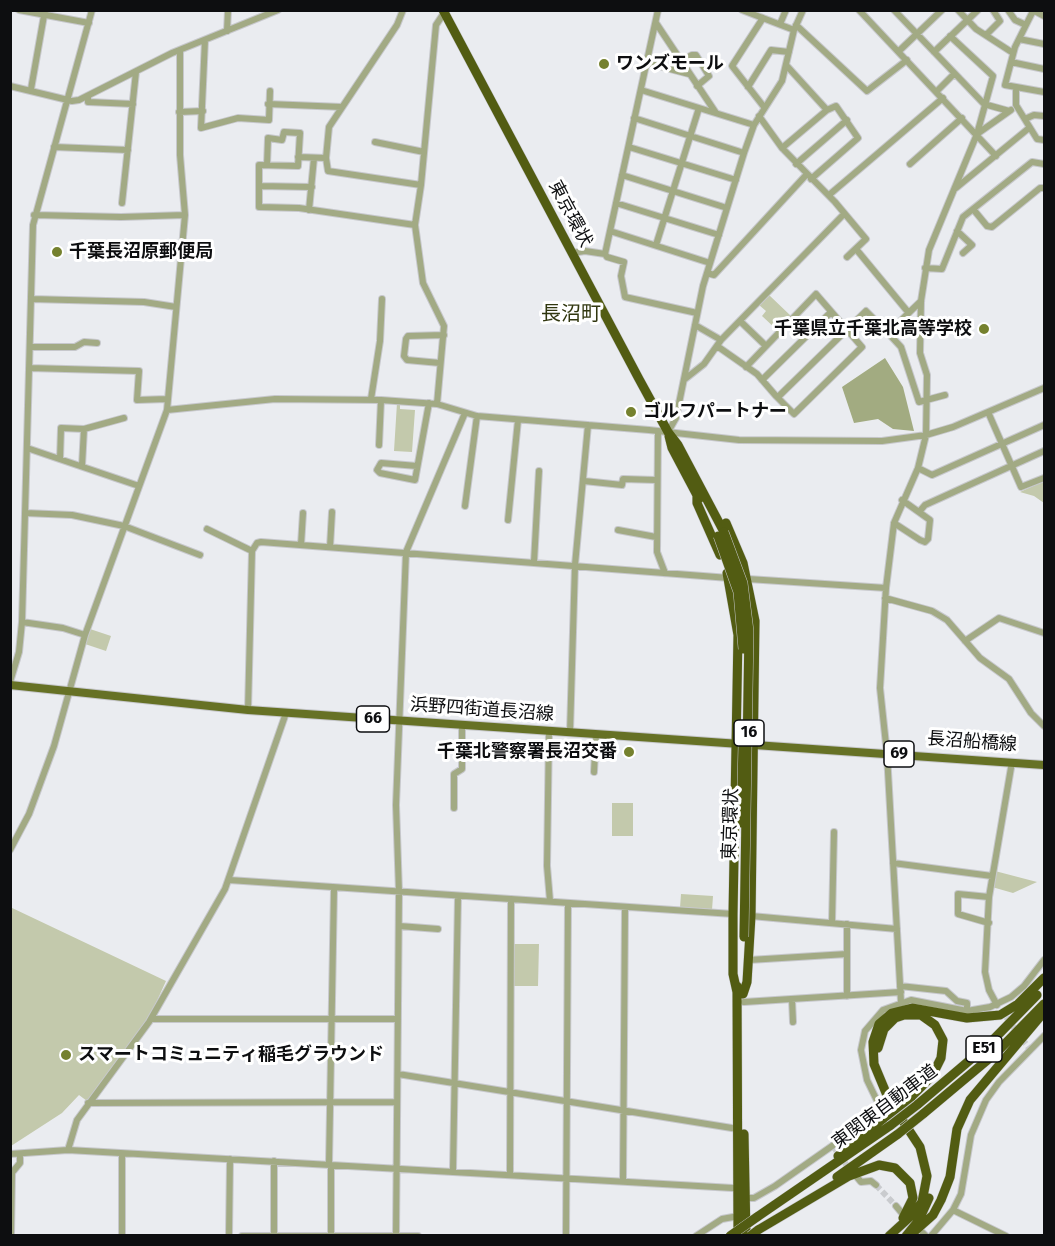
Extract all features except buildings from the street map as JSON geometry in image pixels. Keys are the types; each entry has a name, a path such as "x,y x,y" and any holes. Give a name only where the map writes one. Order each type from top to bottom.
{"highway":[{"name":"東京環状","path":"443,12 572,253 663,431 678,445 721,534 738,592 743,638 738,1236"},
{"name":"16","path":"699,491 697,504 729,578 738,635 737,744"},
{"path":"699,491 710,498 732,536 748,579 755,621 754,745"},
{"path":"737,744 733,974 741,996"},
{"name":"16","path":"741,996 749,960 754,745"},
{"path":"888,1236 911,1216 921,1202 927,1176 920,1147 889,1100 874,1064 873,1042 879,1024 892,1013 912,1008 967,1018 1000,1015 1018,1004 1044,978"},
{"name":"東関東自動車道","path":"888,1122 917,1105 990,1043 1044,986"},
{"name":"東京環状","path":"741,996 745,1201 752,1234"},
{"name":"東関東自動車道","path":"752,1234 898,1134 997,1052 1044,1004"},
{"path":"907,1236 928,1221 941,1200 950,1177 957,1129 970,1100 1044,1012"},
{"path":"731,1236 888,1122 911,1097 938,1068 943,1040 935,1025 928,1019 912,1014 889,1022 879,1038 878,1048 883,1075 925,1145 931,1164 932,1183 928,1202 919,1220 907,1236"},
{"path":"731,1236 733,1188 738,1157"},
{"path":"752,1234 861,1170 887,1166 906,1176 913,1198 908,1212 888,1236"}],"main road":[{"name":"浜野四街道長沼線","path":"10,684 248,710 754,745"},
{"name":"長沼船橋線","path":"754,745 1044,765"}],"street":[{"path":"19,10 89,23"},
{"path":"10,684 19,652 22,622 34,215 92,10"},
{"path":"227,31 228,10"},
{"path":"10,86 31,89 68,100 88,96 180,50 278,10"},
{"path":"403,10 397,25 328,131 326,158 328,171 421,185"},
{"path":"605,254 658,10"},
{"path":"742,10 795,27 867,92 907,60"},
{"path":"780,24 786,10"},
{"path":"665,573 657,552 656,537 656,480 663,431 676,418 707,273 753,125 782,81 795,27 803,10"},
{"path":"859,10 996,156"},
{"path":"905,10 897,13 984,104 1009,111"},
{"path":"899,51 942,10"},
{"path":"958,10 966,20 1013,53"},
{"path":"934,52 978,10"},
{"path":"986,35 1000,21 993,10"},
{"path":"1008,10 1015,20 1026,25"},
{"path":"1044,16 1033,11 1013,53 1005,85 1044,92"},
{"path":"417,465 381,463 377,470 380,473 415,480 440,363 444,326 423,283 415,225 436,26 443,12"},
{"path":"31,89 44,13"},
{"path":"763,18 732,65 764,107"},
{"path":"656,23 716,114"},
{"path":"901,1002 887,754 880,688 885,598 894,523 902,500 918,468 926,435 927,375 920,353 921,301 925,268 929,250 977,134 993,76 950,36"},
{"path":"1019,39 1044,44"},
{"path":"205,40 201,128 238,118 269,120 270,91"},
{"path":"10,850 29,814 54,746 67,691 85,635 167,410 185,215 179,112 180,50"},
{"path":"748,87 771,50 789,52"},
{"path":"681,62 692,55 696,56 709,76 697,86"},
{"path":"1011,62 1044,69"},
{"path":"647,63 690,75"},
{"path":"786,65 826,110"},
{"path":"122,203 136,72"},
{"path":"936,92 954,74"},
{"path":"1016,87 1016,105 1037,139 1044,140"},
{"path":"641,90 753,125"},
{"path":"88,96 88,102 133,104"},
{"path":"829,195 943,98"},
{"path":"268,104 342,107"},
{"path":"977,134 1016,105"},
{"path":"707,273 714,276 809,177 858,138 836,106 826,110 782,148"},
{"path":"656,245 699,108"},
{"path":"179,112 203,111"},
{"path":"1024,119 1034,115 1044,116"},
{"path":"759,116 782,148 829,195 866,239 847,257"},
{"path":"634,118 744,153"},
{"path":"910,164 962,118"},
{"path":"796,164 847,120"},
{"path":"955,188 1029,128"},
{"path":"267,165 268,138 282,140 284,132 300,133 298,166 259,165 259,207 309,210 415,225"},
{"path":"375,142 424,152"},
{"path":"54,147 128,150"},
{"path":"629,147 736,180"},
{"path":"298,157 326,158"},
{"path":"309,210 314,158"},
{"path":"925,268 942,269 963,217 1032,162 1044,164"},
{"path":"622,175 727,208"},
{"path":"259,186 312,187"},
{"path":"973,209 987,226 992,227 1040,188 1044,188"},
{"path":"616,203 719,235"},
{"path":"684,380 704,364 719,343 844,214"},
{"path":"34,215 121,218 185,215"},
{"path":"610,231 710,263"},
{"path":"957,231 972,245 963,253"},
{"path":"856,249 908,312"},
{"path":"572,253 585,251 605,254 607,257 624,262 621,276 625,297 697,313"},
{"path":"695,325 719,343 746,367 762,380 794,414 862,347 816,294 746,367"},
{"path":"31,299 146,303 176,307"},
{"path":"371,399 380,341 382,299"},
{"path":"888,333 921,301"},
{"path":"776,396 783,393 846,329 868,311 900,347 919,402 945,396"},
{"path":"762,380 831,312"},
{"path":"740,321 766,346"},
{"path":"440,363 407,360 404,356 405,339 408,336 444,335"},
{"path":"30,347 75,347 84,342 97,343"},
{"path":"29,368 139,371 137,400 167,399"},
{"path":"167,410 275,399 371,399 433,404 477,416 663,431 739,440 882,441 926,435 1044,388"},
{"path":"379,446 381,400"},
{"path":"988,412 1021,487 1044,478"},
{"path":"396,1235 399,892 396,805 406,552 465,413"},
{"path":"465,506 477,416"},
{"path":"60,459 61,428 84,429 124,418"},
{"path":"508,520 518,420"},
{"path":"570,732 574,566 588,425"},
{"path":"918,468 932,475 1044,425"},
{"path":"82,466 84,429"},
{"path":"27,448 139,486"},
{"path":"919,512 925,505 1044,451"},
{"path":"534,562 539,471"},
{"path":"584,481 622,485 623,479 656,480"},
{"path":"894,523 920,540 927,541 930,520 902,500"},
{"path":"330,547 332,512"},
{"path":"25,513 72,514 124,526 200,555"},
{"path":"301,545 303,513"},
{"path":"207,529 252,551"},
{"path":"618,530 656,537"},
{"path":"248,710 252,551 257,543 406,552 729,578"},
{"path":"748,579 886,588"},
{"path":"885,598 932,610 947,621 980,658 1009,679 1031,713 1044,726"},
{"path":"965,641 999,618 1044,633"},
{"path":"22,622 63,628 85,635"},
{"path":"68,1150 77,1120 151,1019 229,880 286,713"},
{"path":"454,808 454,774 462,769 462,725"},
{"path":"549,731 547,866 550,901"},
{"path":"594,772 596,734"},
{"path":"997,1005 989,990 986,972 989,897 1012,762"},
{"path":"832,923 834,832"},
{"path":"893,863 992,876"},
{"path":"229,880 334,889 733,914"},
{"path":"331,1234 330,1102 334,889"},
{"path":"989,897 958,894 958,914 989,924"},
{"path":"453,1170 458,896"},
{"path":"510,1174 512,899"},
{"path":"566,1236 568,903"},
{"path":"623,1180 625,906"},
{"path":"751,916 897,929"},
{"path":"847,924 847,996"},
{"path":"399,926 438,929"},
{"path":"749,960 847,954"},
{"path":"745,1201 767,1191 882,1111 864,1071 862,1040 864,1031 875,1016 901,1002 921,1001 968,1011 997,1005 1024,986 1044,960"},
{"path":"741,996 792,999 847,996 901,989 946,991 957,1001 967,1003 968,1011"},
{"path":"792,999 793,1022"},
{"path":"151,1019 398,1019"},
{"path":"931,1236 953,1210 963,1187 971,1136 982,1107 999,1082 1044,1036"},
{"path":"398,1074 738,1129"},
{"path":"88,1103 397,1102"},
{"path":"10,1154 68,1150 453,1170 733,1188"},
{"path":"122,1154 122,1236"},
{"path":"11,1236 11,1175 20,1163 20,1155"},
{"path":"229,1236 231,1159"},
{"path":"273,1235 274,1161"},
{"path":"856,1176 861,1182 871,1181 876,1185"},
{"path":"896,1206 902,1212"},
{"path":"953,1210 1006,1236"},
{"path":"696,1236 722,1219 733,1216"},
{"path":"242,1236 331,1234 418,1236"}],"green space":[{"path":"769,295 791,316 777,330 762,316 766,311 759,305"},
{"path":"885,358 903,387 914,431 893,429 878,419 854,423 842,387"},
{"path":"397,403 400,403 400,409 415,410 412,452 394,451"},
{"path":"1044,481 1044,503 1034,496 1020,492"},
{"path":"90,629 111,636 106,651 85,644"},
{"path":"612,803 633,803 633,836 612,836"},
{"path":"995,871 1037,882 1013,893 992,887"},
{"path":"681,894 713,896 712,910 680,908"},
{"name":"スマートコミュニティ稲毛グラウンド","path":"10,907 166,981 150,1016 87,1101 79,1095 62,1113 11,1146"},
{"path":"513,944 539,944 538,986 513,986"}],"tunnel":[{"path":"1001,1010 1031,1051"},
{"path":"833,1146 850,1170"},
{"path":"876,1185 896,1206"}],"place":[{"name":"ワンズモール","path":"604,64"},
{"name":"千葉長沼原郵便局","path":"57,252"},
{"name":"千葉県立千葉北高等学校","path":"984,329"},
{"name":"ゴルフパートナー","path":"631,412"},
{"name":"千葉北警察署長沼交番","path":"629,752"},
{"name":"スマートコミュニティ稲毛グラウンド","path":"66,1055"}],"district":[{"name":"長沼町","path":"571,314"}]}
